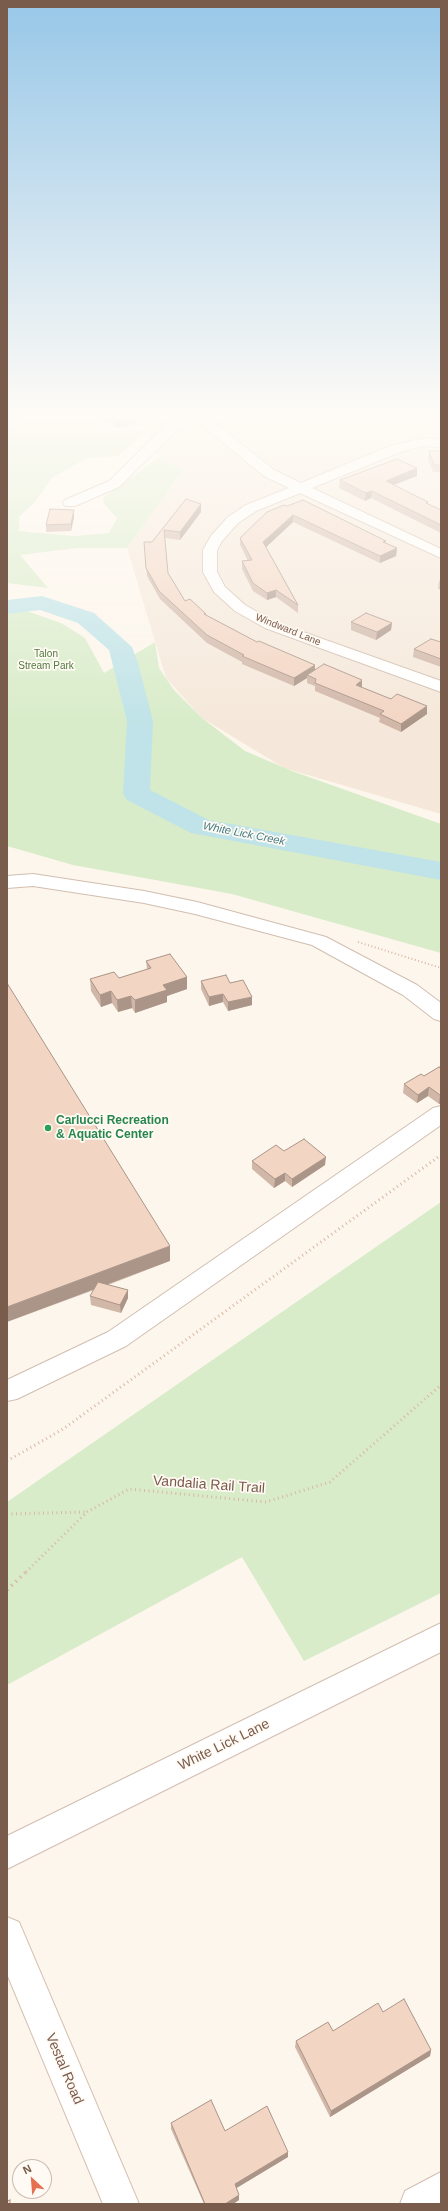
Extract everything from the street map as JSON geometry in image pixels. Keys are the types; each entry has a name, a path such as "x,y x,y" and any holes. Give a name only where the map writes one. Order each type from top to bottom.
{"street":[{"name":"Windward Lane","path":"233,521 223,529 210,550 210,572 219,589 240,608 270,625 441,687"},
{"path":"371,521 441,554"},
{"path":"7,882 33,880 197,908 319,941 410,990 441,1014"},
{"path":"8,1392 117,1339 441,1114"},
{"name":"White Lick Lane","path":"7,1853 441,1637"},
{"name":"Vestal Road","path":"7,1934 121,2204"},
{"path":"418,2204 441,2190"}],"path":[{"path":"7,1461 63,1428 441,1155"},
{"name":"Vandalia Rail Trail","path":"87,1512 129,1490 266,1502 330,1482 441,1386"},
{"path":"7,1514 87,1512"},
{"path":"7,1590 87,1512"}],"shaded area":[{"path":"146,521 441,521 441,814 284,768 202,718 166,678 127,548"}],"green space":[{"path":"7,521 19,521 19,531 74,536 109,533 115,521 146,521 127,548 77,548 20,555 48,588 7,583"},
{"name":"Talon Stream Park","path":"21,609 61,623 85,638 104,673 155,642 159,668 174,690 202,718 245,751 292,771 441,824 441,953 232,894 73,865 7,846 7,611"},
{"path":"441,1202 441,1593 304,1661 242,1557 7,1685 7,1502"}],"building":[{"path":"47,521 72,521 71,524 46,525"},
{"path":"168,521 188,521 180,532 164,530 168,573 185,601 190,599 206,614 204,614 257,642 259,641 315,665 294,678 242,656 244,655 207,635 159,591 146,568 144,542 152,542"},
{"path":"257,521 286,521 263,542 298,605 276,590 267,593 253,583 242,561 252,560 240,538"},
{"path":"306,521 346,521 397,548 380,556"},
{"path":"433,521 441,521 441,525"},
{"path":"366,613 392,623 377,632 351,622"},
{"path":"431,639 441,642 441,659 414,649"},
{"path":"324,664 362,680 356,685 391,699 397,694 427,706 401,724 380,714 384,711 315,683 316,679 307,675"},
{"path":"170,954 187,977 163,985 167,990 135,1000 131,996 117,1000 111,991 100,995 90,979 114,972 119,978 151,968 146,961"},
{"path":"226,975 230,983 243,980 252,997 228,1002 223,994 209,997 201,981"},
{"name":"Carlucci Recreation & Aquatic Center","path":"7,983 170,1246 7,1307"},
{"path":"439,1067 441,1068 441,1095 429,1087 418,1095 404,1084 421,1074 424,1076"},
{"path":"304,1139 326,1157 292,1179 285,1173 275,1179 252,1161 276,1145 284,1151"},
{"path":"98,1282 128,1290 120,1305 90,1296"},
{"path":"404,1999 431,2050 331,2111 296,2041 328,2022 333,2031 378,2003 383,2012"},
{"path":"211,2100 225,2131 267,2106 288,2152 235,2184 239,2195 225,2204 205,2204 171,2123"},
{"path":"10,2200 10,2204 7,2204 7,2201"}],"waterway":[{"name":"White Lick Creek","path":"7,607 42,603 86,618 120,647 126,663 140,721 136,794 201,827 441,871"}],"place":[{"name":"Carlucci Recreation & Aquatic Center","path":"48,1128"}]}
